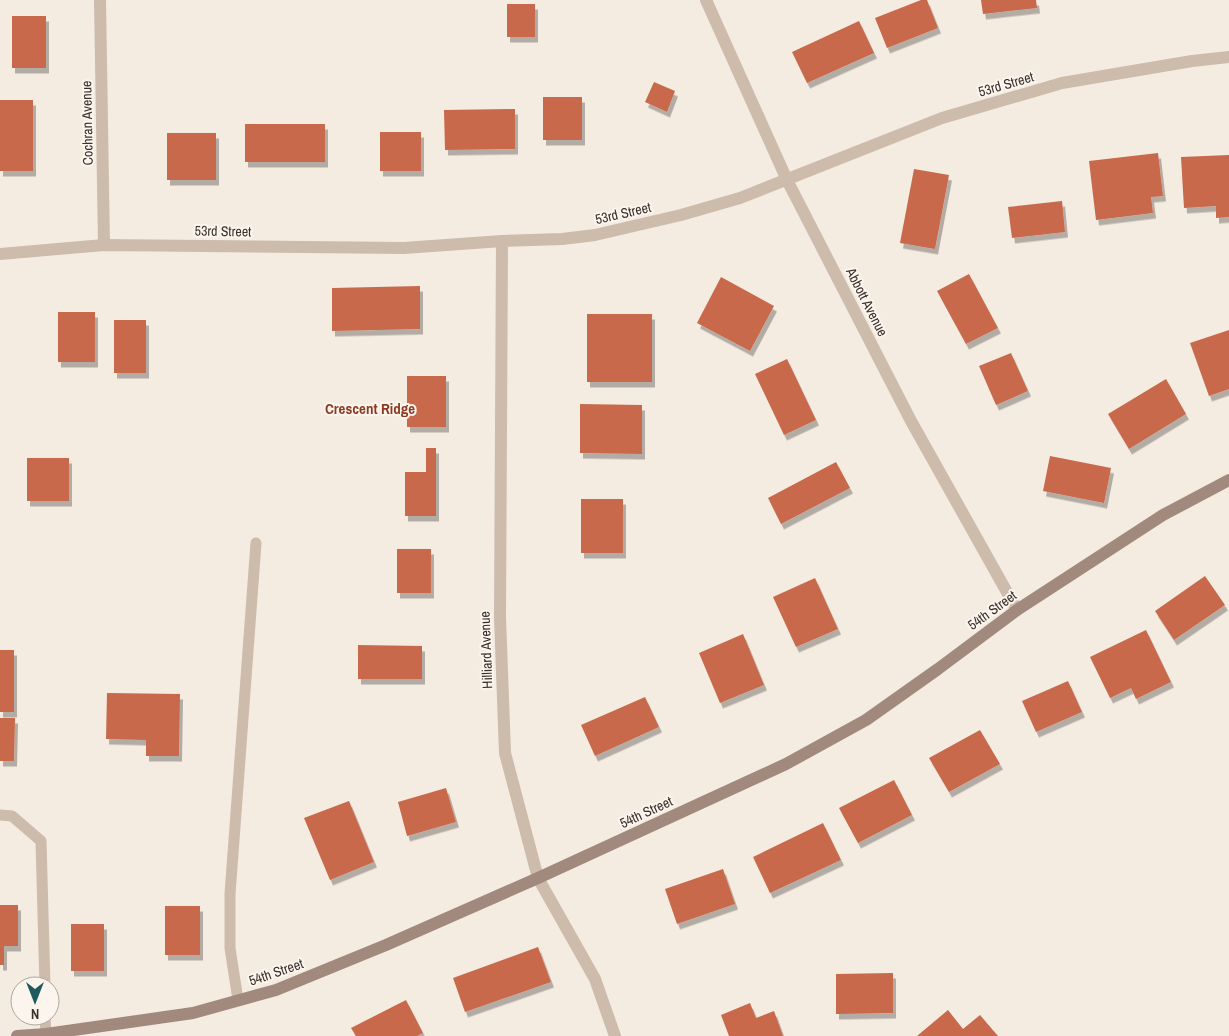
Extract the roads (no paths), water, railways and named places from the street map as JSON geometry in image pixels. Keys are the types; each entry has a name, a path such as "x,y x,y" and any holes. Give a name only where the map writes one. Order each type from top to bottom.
{"main road":[{"name":"54th Street","path":"17,1036 46,1034 193,1013 276,990 386,945 538,878 786,764 866,720 1017,610 1163,515 1229,480"}],"street":[{"name":"Cochran Avenue","path":"100,0 104,245"},
{"name":"Abbott Avenue","path":"706,0 787,180 910,421 1017,610"},
{"name":"53rd Street","path":"0,254 104,245 404,248 562,239 595,235 681,215 740,198 942,118 1062,83 1192,61 1229,57"},
{"name":"Hilliard Avenue","path":"502,241 500,617 505,753 538,878 595,979 615,1036"}],"lane":[{"path":"238,1000 230,948 230,894 256,543"},
{"path":"0,815 12,816 41,841 45,976"},
{"path":"46,1026 46,1034"}],"district":[{"name":"Crescent Ridge","path":"370,409"}]}
